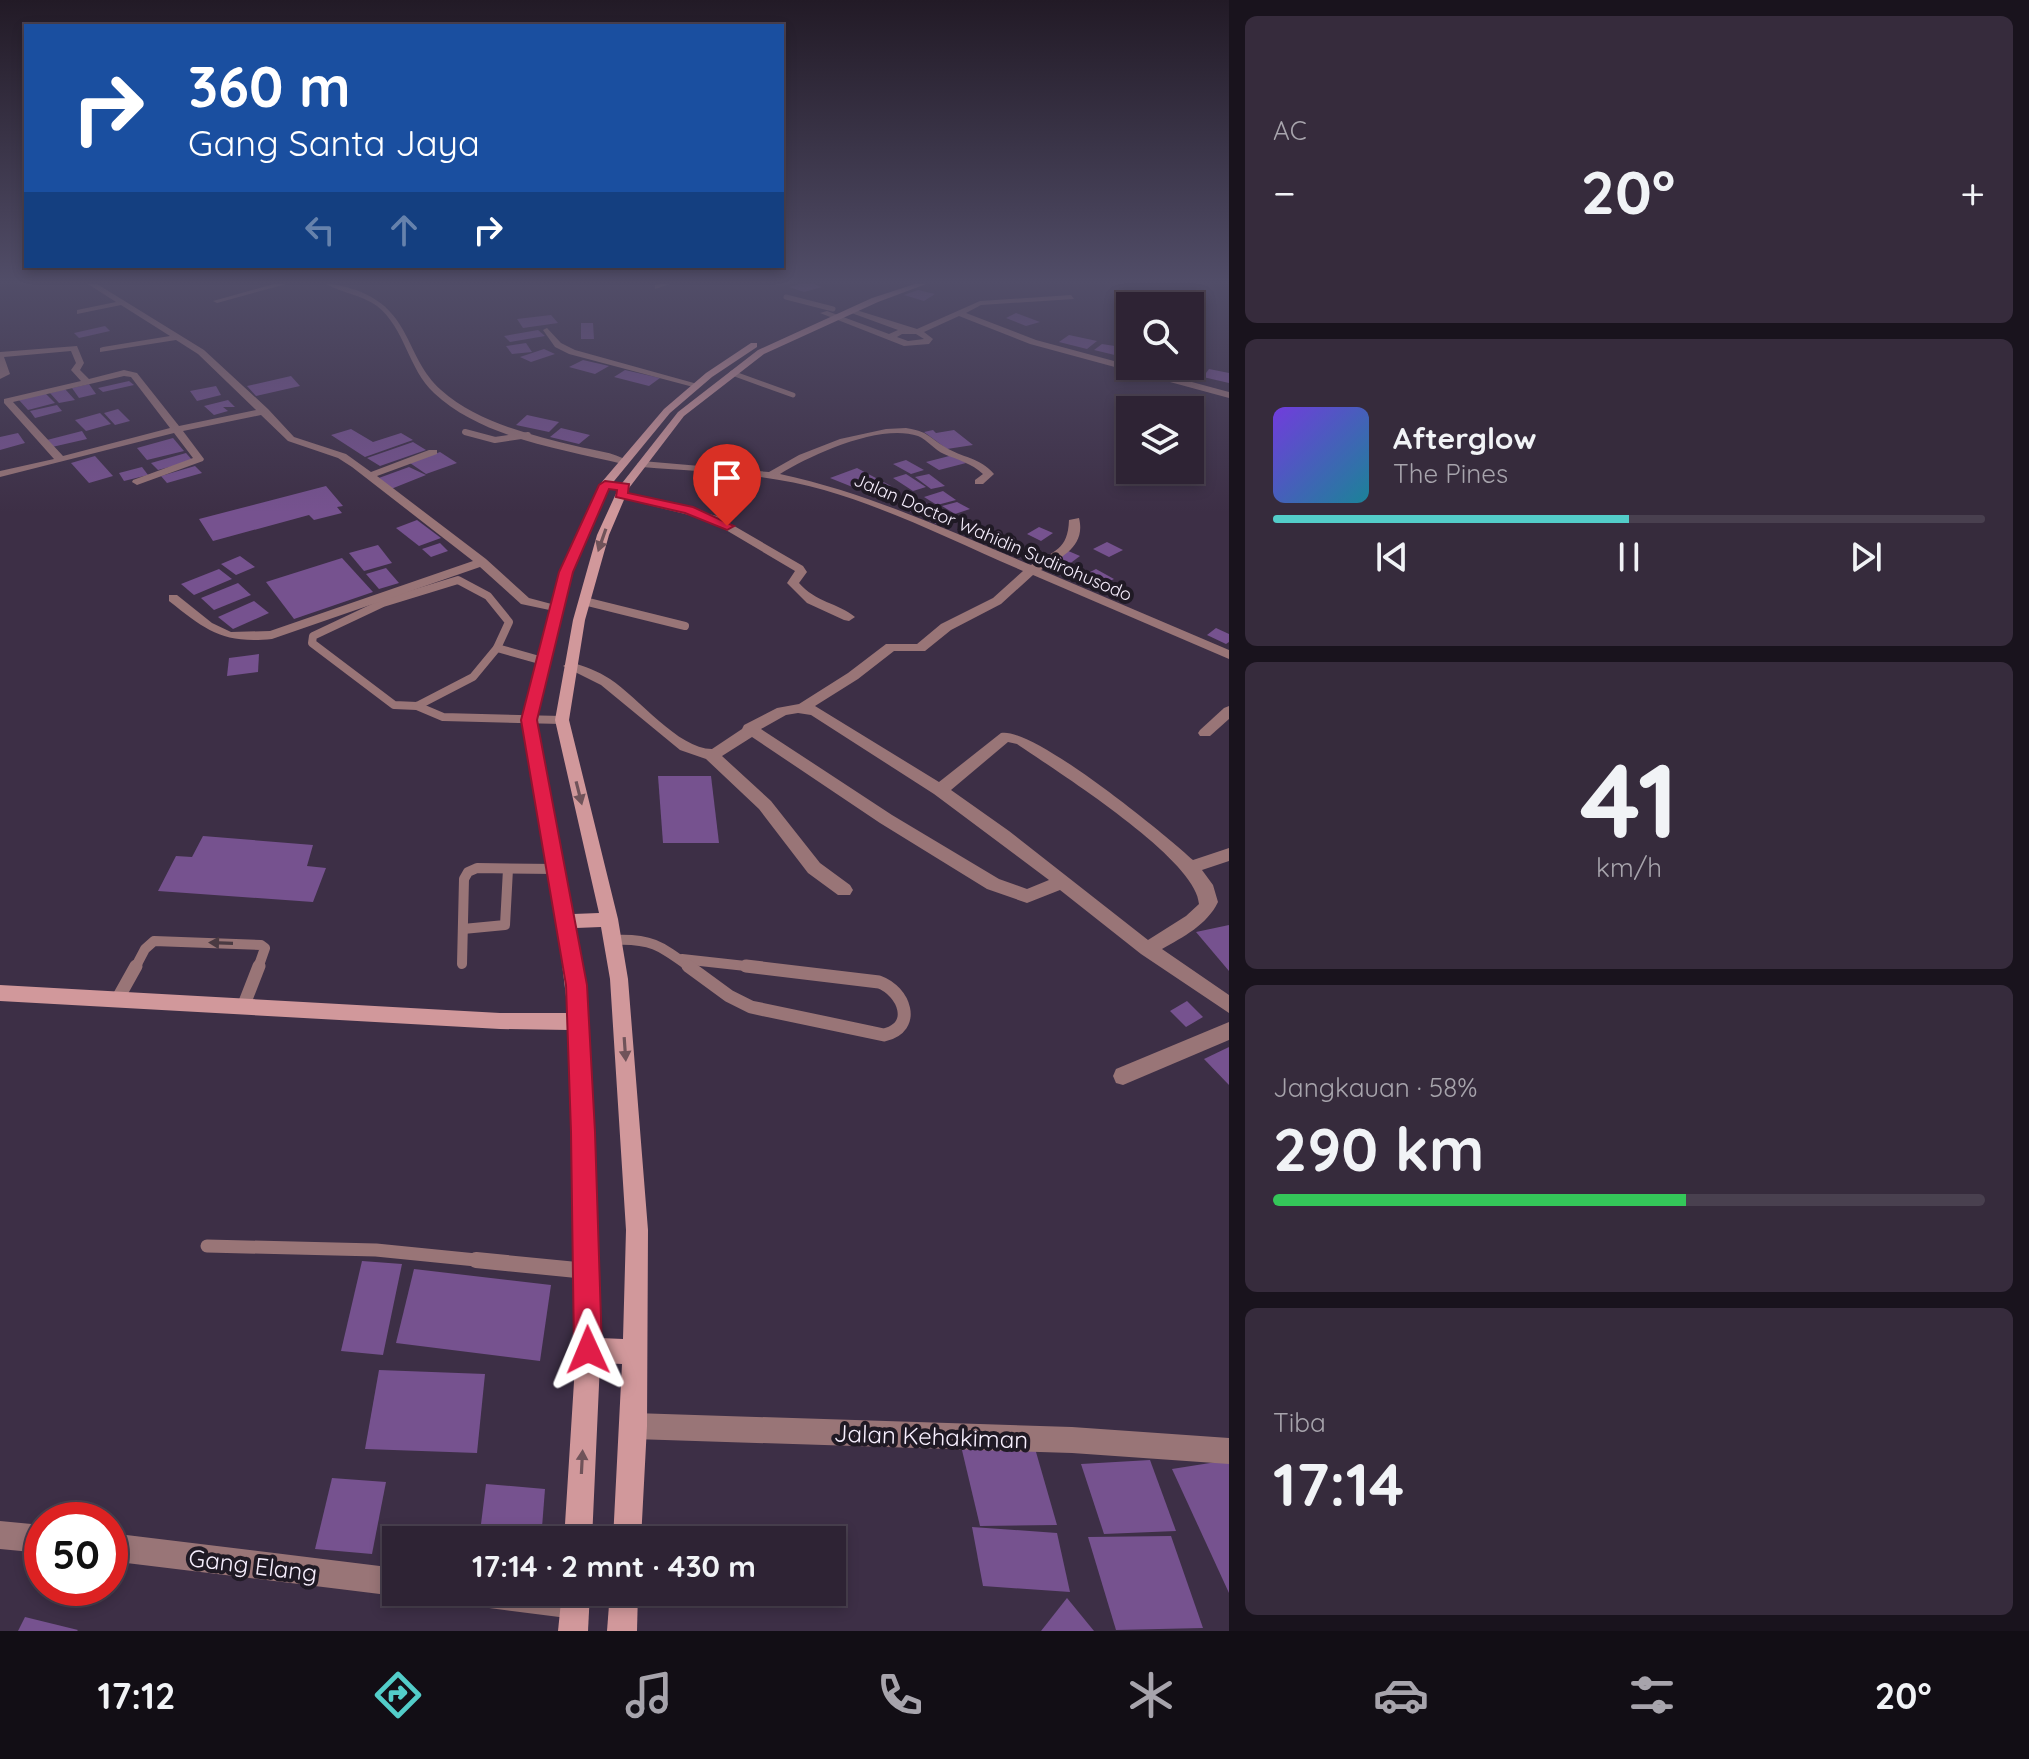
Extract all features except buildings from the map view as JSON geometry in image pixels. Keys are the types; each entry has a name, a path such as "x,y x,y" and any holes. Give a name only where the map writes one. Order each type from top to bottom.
{"main road":[{"path":"628,1526 634,1426 637,1230 621,998 609,919 562,720 586,593 623,461 674,413 742,360"},
{"path":"579,1526 588,1350 579,1022 566,922 529,720 555,609 577,543 617,489 642,464 674,413 697,385 738,363"},
{"path":"563,583 586,593"},
{"path":"566,922 609,919"},
{"path":"0,993 500,1021 579,1022"},
{"path":"588,1350 633,1352"},
{"path":"622,1631 623,1606"}],"street":[{"path":"0,376 6,374 2,360"},
{"path":"79,360 75,370 88,382"},
{"path":"210,360 299,444 342,456 482,562 525,601 555,609"},
{"path":"415,360 432,386 453,404 479,418 623,461"},
{"path":"603,360 697,385"},
{"path":"1100,360 1229,395"},
{"path":"61,460 7,401 124,373 134,375 199,459 137,482"},
{"path":"2,412 13,409"},
{"path":"0,474 265,411"},
{"path":"771,475 791,461 880,431 922,435 944,451 964,455 989,474 979,482"},
{"path":"369,476 433,452"},
{"name":"Jalan Doctor Wahidin Sudirohusodo","path":"642,464 771,475 826,487 887,508 1229,655"},
{"path":"617,489 713,518 799,569 801,572 793,583 799,592 817,604 849,617"},
{"path":"711,755 726,748 749,728 793,708 804,707 891,647 923,647 931,636 997,601 1030,571 1065,550 1074,539 1075,520"},
{"path":"173,598 218,633 248,639 272,635 482,562"},
{"path":"570,666 589,670 678,740 711,755 765,805 814,868 844,890"},
{"path":"804,707 940,790 1003,835 1147,949 1229,1005"},
{"path":"1205,733 1229,711"},
{"path":"749,728 886,819 993,884 1027,896 1060,883"},
{"path":"940,790 1001,737 1014,737 1117,805 1190,868 1209,895 1206,908 1147,949"},
{"path":"1190,868 1229,854"},
{"path":"1123,1076 1229,1031"},
{"name":"Jalan Kehakiman","path":"634,1426 1072,1440 1229,1451"},
{"path":"0,1535 24,1537"},
{"name":"Gang Elang","path":"128,1549 382,1580"}],"lane":[{"path":"738,363 793,395"},
{"path":"465,432 495,440 528,435"},
{"path":"417,706 473,677 497,648 509,622 504,610 470,584 458,580 332,625 313,636 312,643 394,705 417,706 443,717 562,720"},
{"path":"586,593 685,626"},
{"path":"497,648 543,661"},
{"path":"462,964 464,879 468,872 477,868 555,869"},
{"path":"463,929 505,925 508,869"},
{"path":"613,940 649,940 682,959 729,996 751,1007 884,1035 895,1033 902,1027 905,1006 902,998 890,987 873,980 682,959"},
{"path":"117,1000 145,949 154,941 261,945 265,948 264,954 243,1007"},
{"path":"207,1246 376,1250 587,1271"}],"route":[{"path":"588,1350 576,985 529,720 566,572 605,485 624,487 621,495 689,510 727,526"}]}
